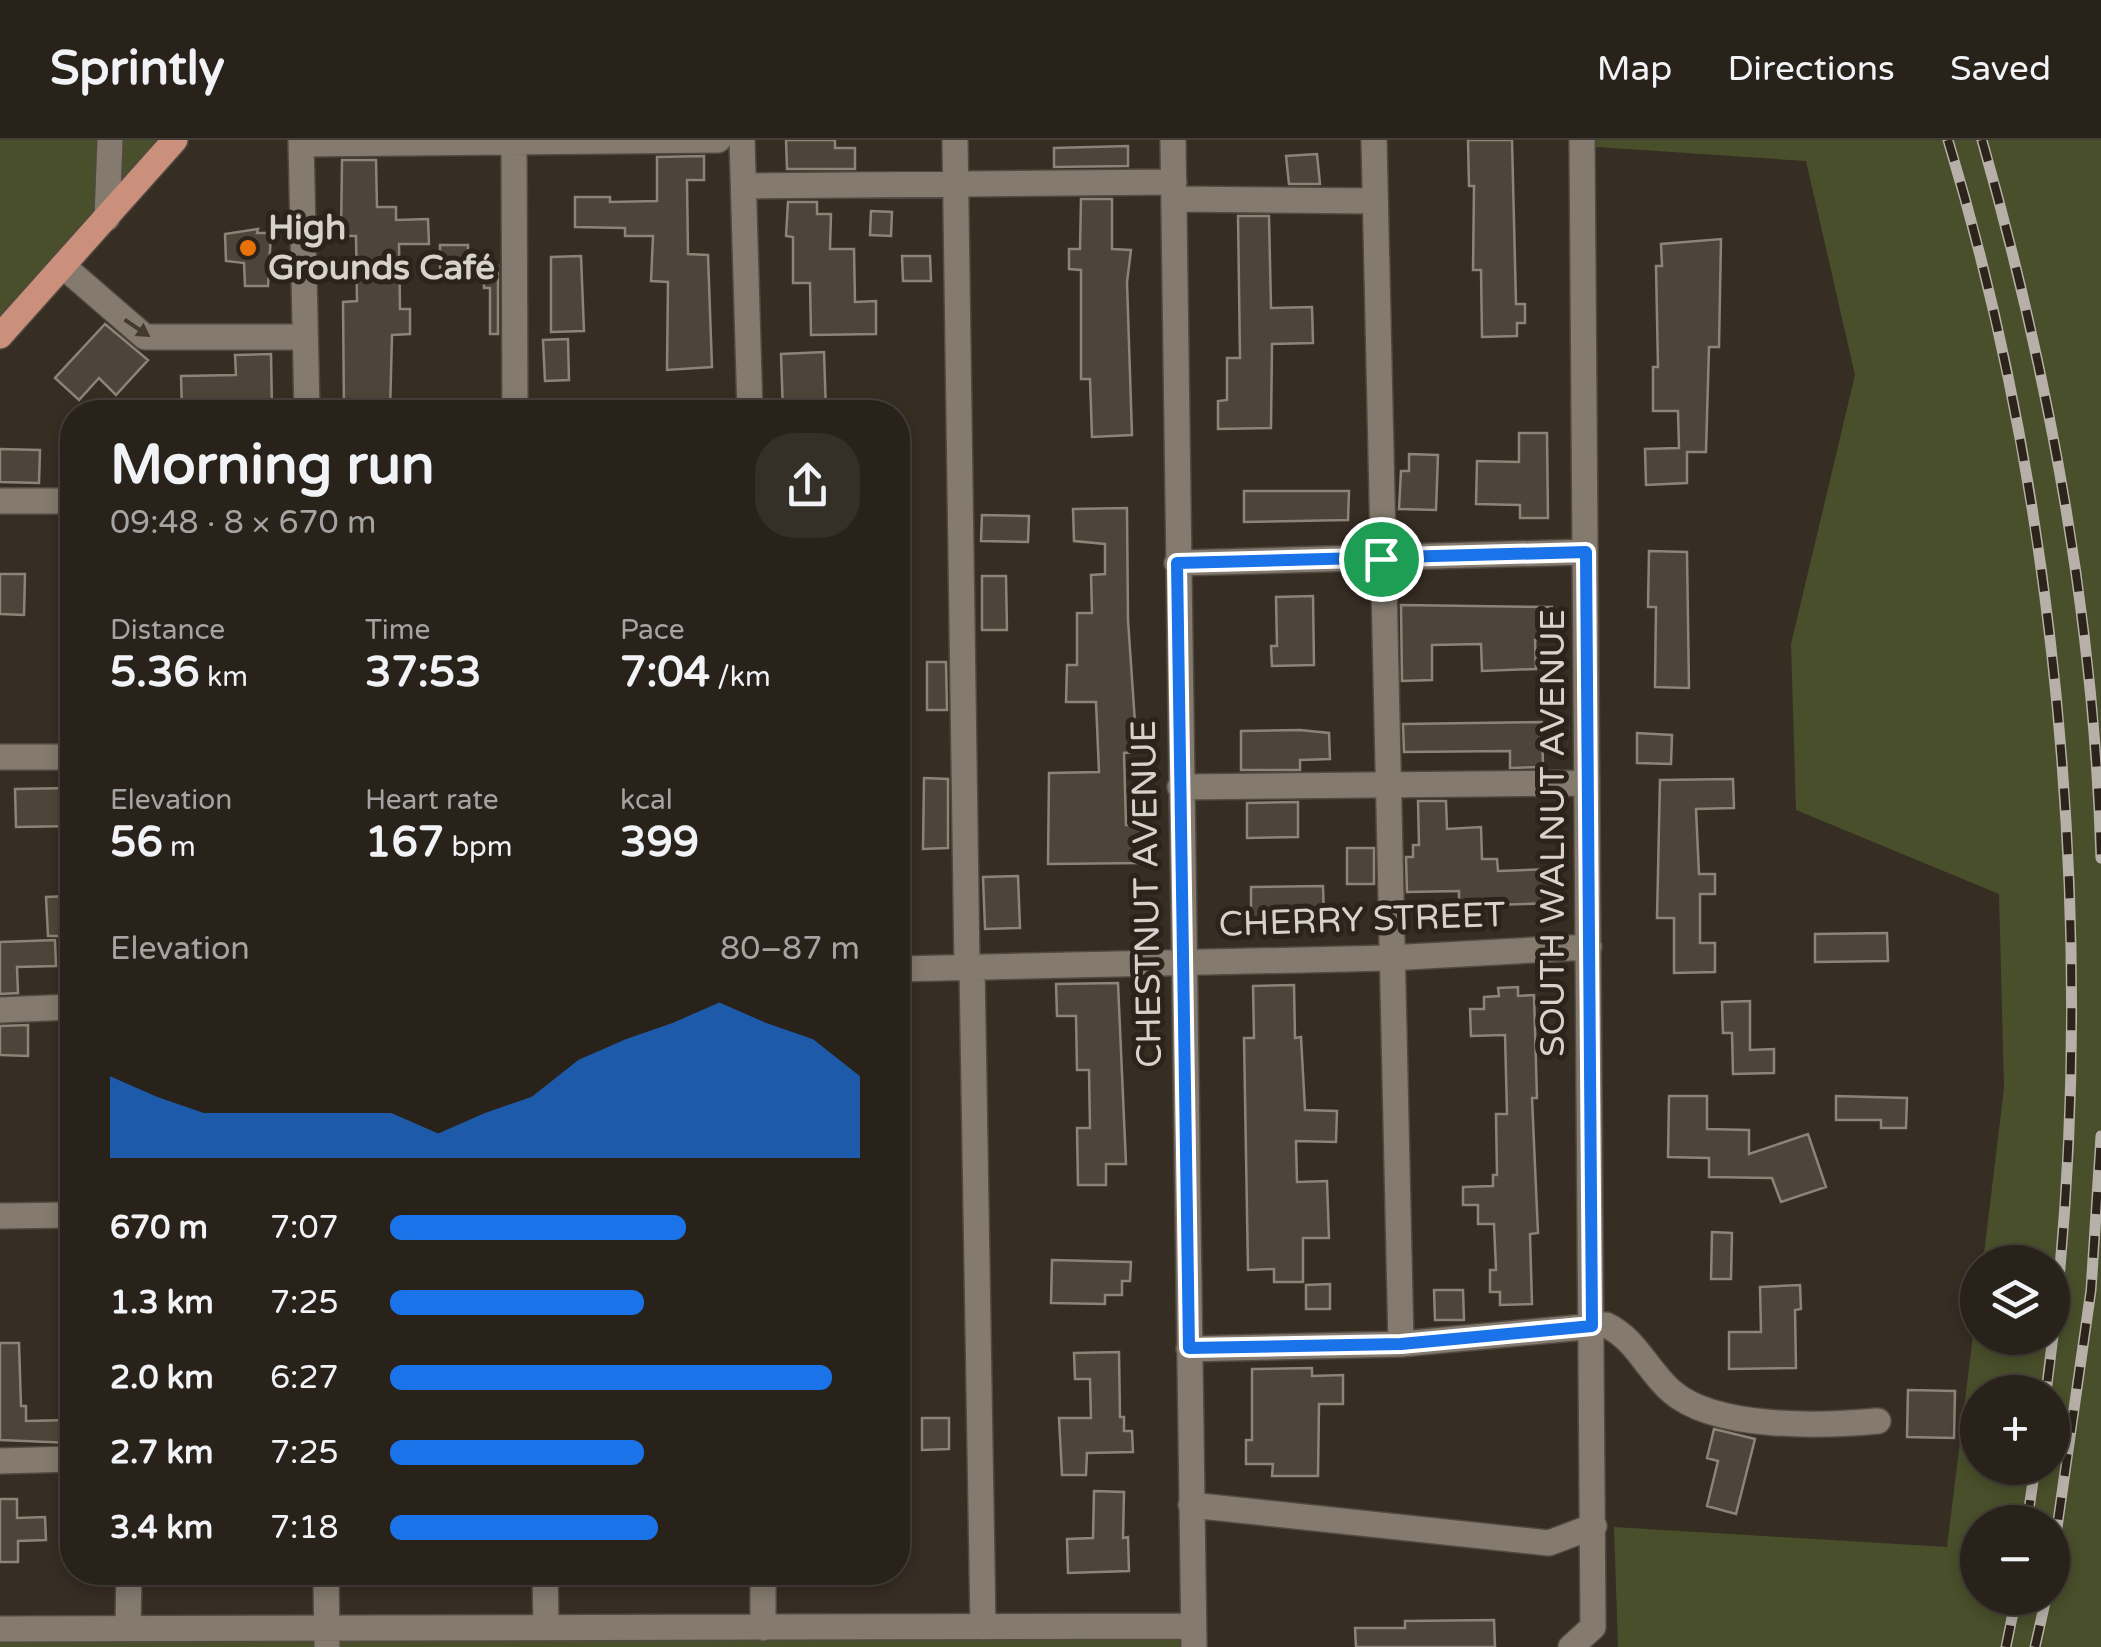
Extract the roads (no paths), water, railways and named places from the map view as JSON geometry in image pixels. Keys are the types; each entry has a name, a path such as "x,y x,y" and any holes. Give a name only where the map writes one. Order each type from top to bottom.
{"main road":[{"path":"0,336 175,140"}],"street":[{"path":"107,218 110,140"},
{"path":"307,400 301,142 514,145 718,140"},
{"path":"742,140 750,400"},
{"path":"956,140 982,1627"},
{"name":"CHESTNUT AVENUE","path":"1173,140 1194,1636"},
{"path":"1374,140 1385,784 1401,1344"},
{"name":"SOUTH WALNUT AVENUE","path":"1571,1647 1593,1627 1594,1526 1582,140"},
{"path":"514,145 516,400"},
{"path":"744,186 956,181 1375,201"},
{"path":"63,266 145,337 305,336"},
{"path":"0,502 60,501"},
{"path":"1177,563 1586,552"},
{"path":"0,757 60,757"},
{"path":"1180,787 1587,783"},
{"name":"CHERRY STREET","path":"910,969 1389,958 1589,947"},
{"path":"0,1010 60,1008"},
{"path":"0,1216 60,1215"},
{"path":"1189,1348 1401,1344 1592,1326 1621,1332 1676,1396 1708,1408 1788,1424 1878,1421"},
{"path":"0,1461 60,1459"},
{"path":"1191,1506 1549,1544 1594,1526"},
{"path":"128,1628 129,1585"},
{"path":"326,1585 327,1636"},
{"path":"546,1585 546,1627"},
{"path":"763,1585 763,1628"},
{"path":"0,1628 128,1628 327,1636 546,1627 982,1627 1194,1636"}],"railway":[{"path":"1948,140 1988,289 2021,443 2045,601 2062,761 2070,922 2070,1081 2062,1238 2048,1375"},
{"path":"1982,140 2027,316 2064,495 2089,676 2101,858"},
{"path":"2060,1505 2091,1290 2101,1136"},
{"path":"2030,1505 2032,1485"},
{"path":"2006,1647 2013,1615"},
{"path":"2035,1647 2042,1615"}],"place":[{"name":"High Grounds Café","path":"248,248"}]}
